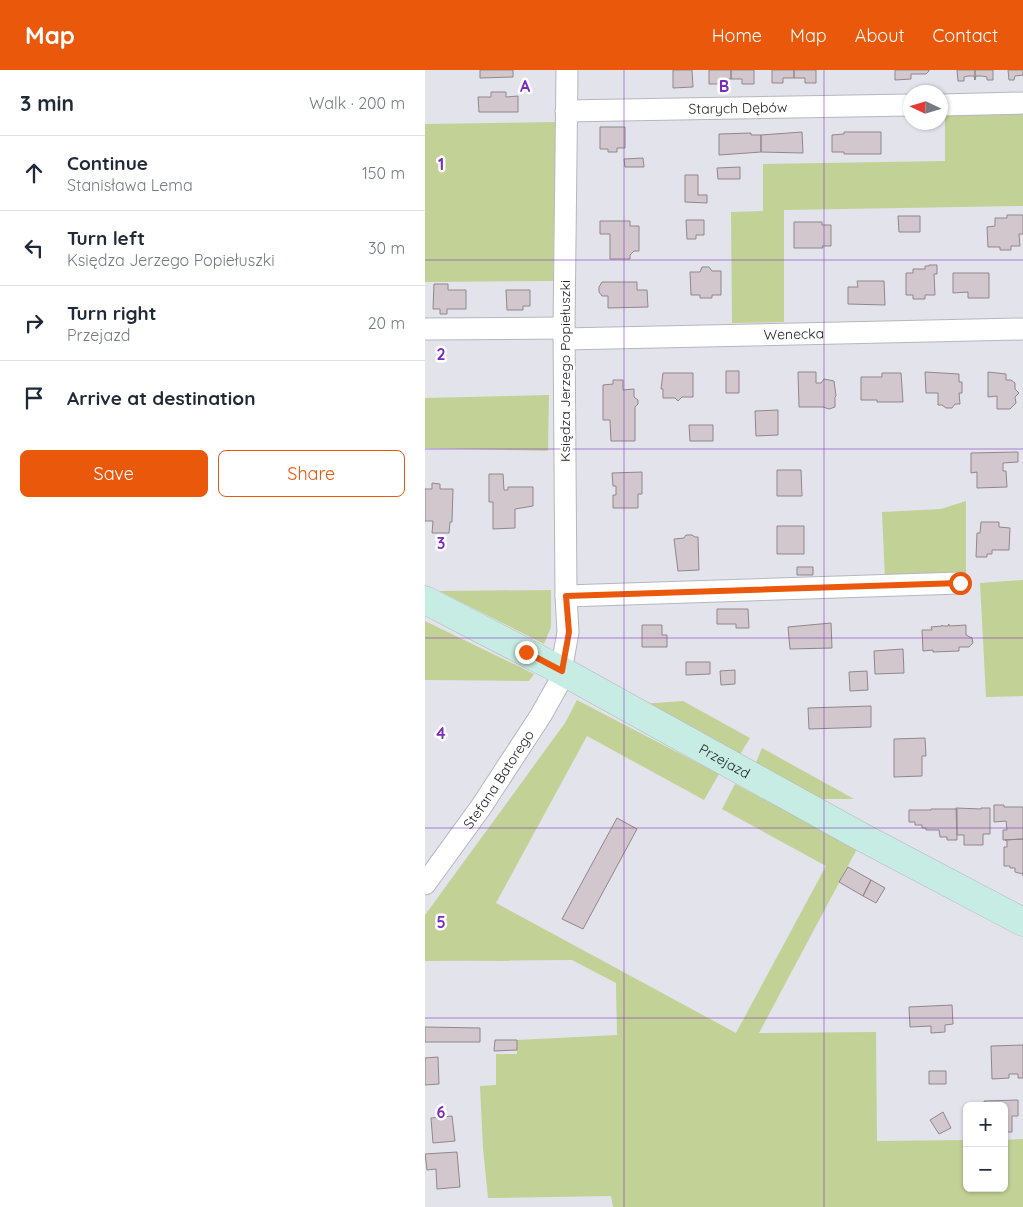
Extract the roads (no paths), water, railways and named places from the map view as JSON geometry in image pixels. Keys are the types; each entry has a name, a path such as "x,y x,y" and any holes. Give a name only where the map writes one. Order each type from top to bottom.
{"street":[{"name":"Księdza Jerzego Popiełuszki","path":"562,671 569,632 566,596 564,334 567,70"},
{"path":"948,105 1023,103"},
{"name":"Starych Dębów","path":"566,111 903,105"},
{"name":"Wenecka","path":"425,329 564,334 1023,328"},
{"path":"566,596 960,583"},
{"name":"Przejazd","path":"425,600 562,671 858,835 1023,922"},
{"name":"Stefana Batorego","path":"425,884 481,806 541,715 559,683 562,671"}]}
